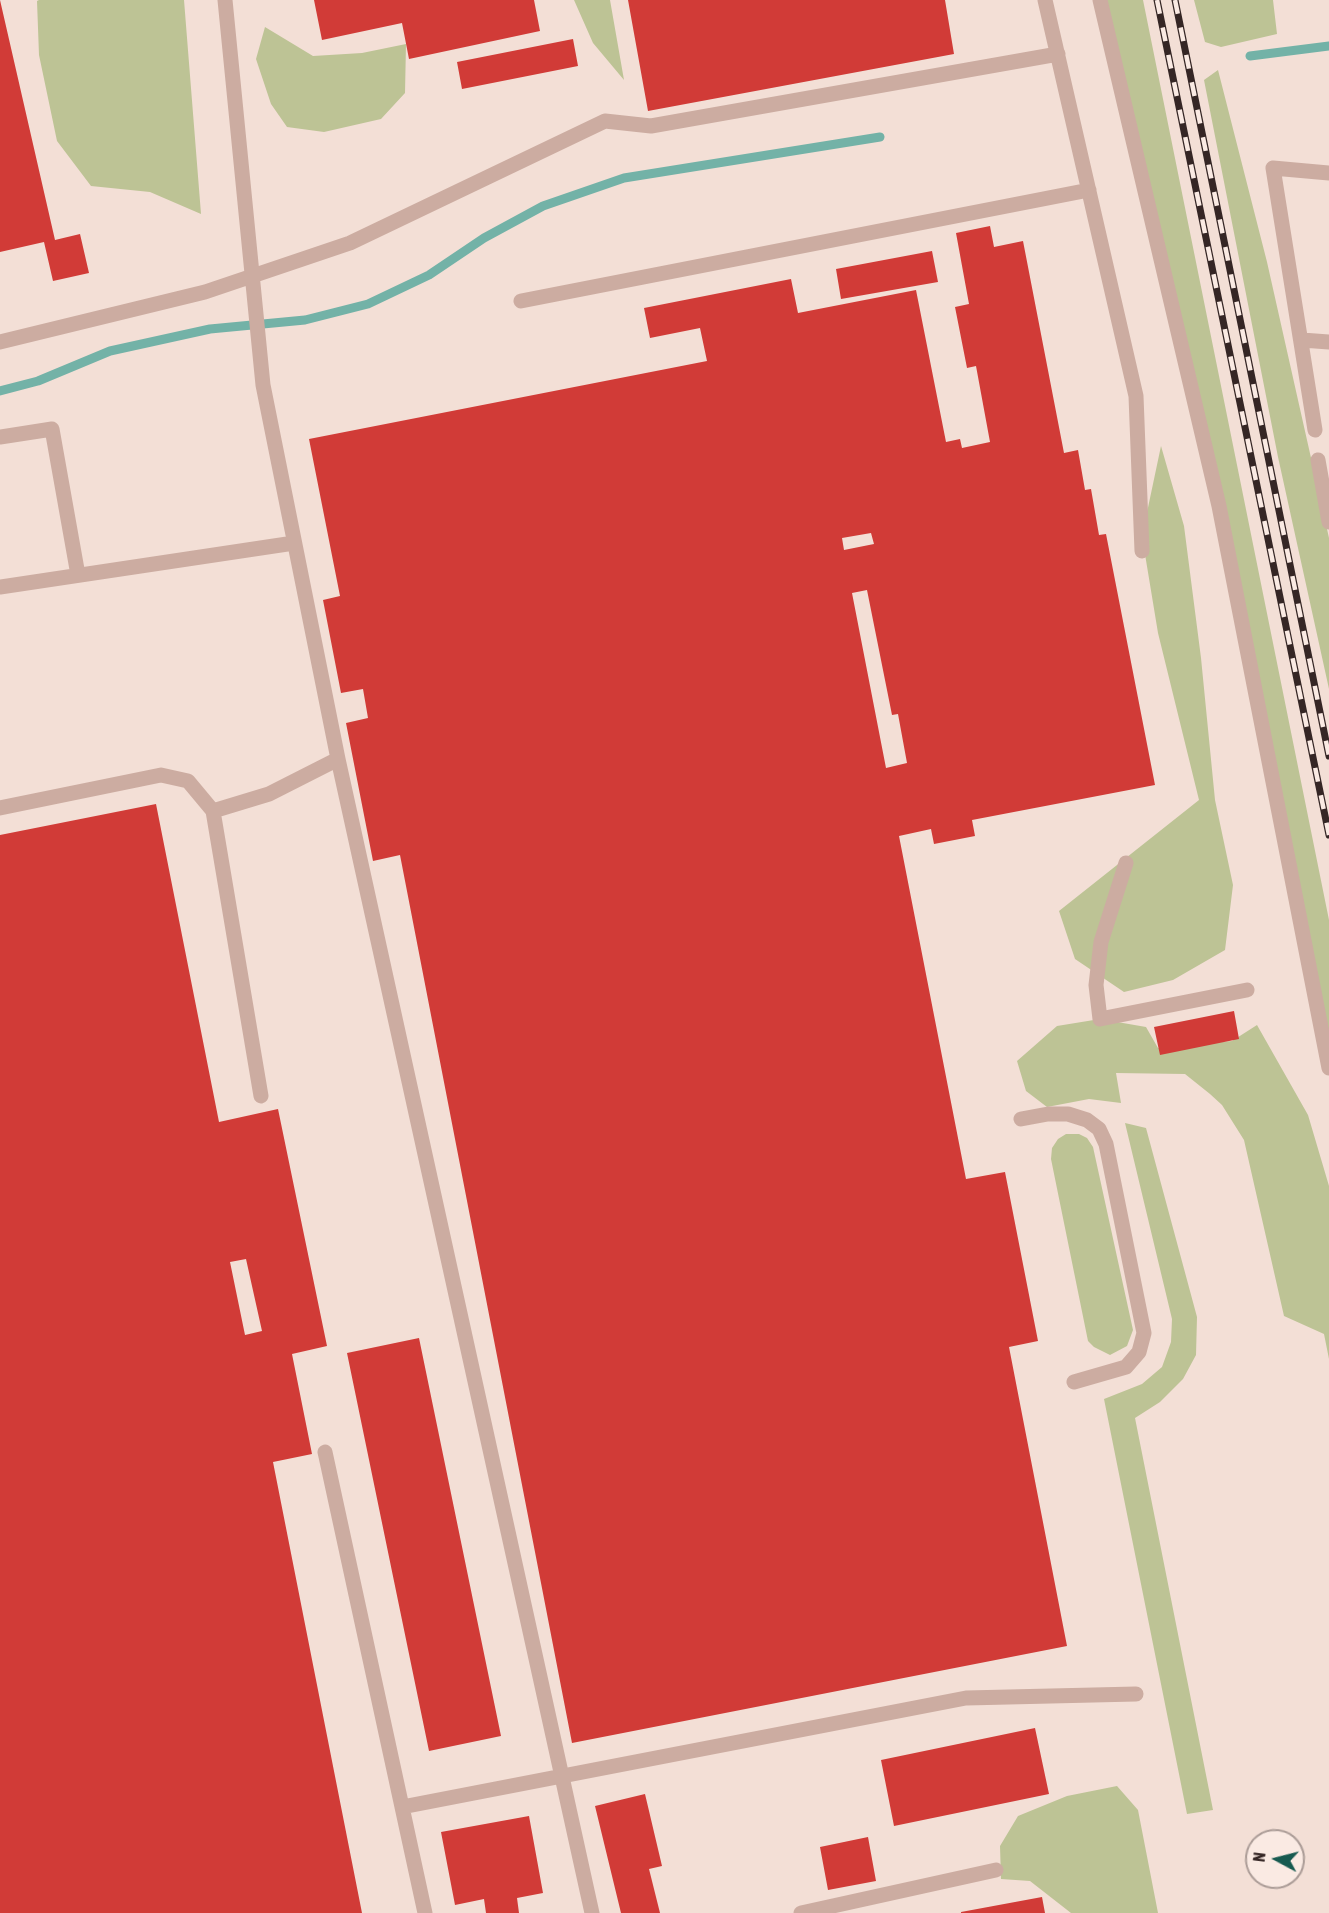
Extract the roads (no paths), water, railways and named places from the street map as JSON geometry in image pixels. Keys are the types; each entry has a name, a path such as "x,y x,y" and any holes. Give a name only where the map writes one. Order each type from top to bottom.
{"street":[{"path":"225,0 263,385 338,759 592,1913"},
{"path":"1046,0 1136,396 1142,551"},
{"path":"1100,0 1219,506 1329,1068"},
{"path":"0,342 205,292 351,243 604,121 651,126 1058,54"},
{"path":"1315,430 1273,168 1329,172"},
{"path":"521,301 1089,190"},
{"path":"1302,340 1329,342"},
{"path":"0,437 52,429 78,575"},
{"path":"1318,460 1329,522"},
{"path":"0,587 294,543"},
{"path":"213,811 269,794 338,759"},
{"path":"0,808 161,775 188,781 213,811 261,1096"},
{"path":"1126,863 1101,942 1096,985 1100,1019 1246,990"},
{"path":"1021,1119 1058,1114 1087,1120 1099,1129 1107,1144 1144,1333 1139,1352 1126,1367 1074,1382"},
{"path":"325,1452 425,1913"},
{"path":"402,1807 966,1698 1136,1694"},
{"path":"801,1913 996,1870"}],"waterway":[{"path":"1250,56 1329,46"},
{"path":"0,391 38,381 110,351 210,329 305,320 368,304 429,275 484,238 543,206 624,178 880,137"}],"railway":[{"path":"1157,0 1329,835"},
{"path":"1175,0 1329,756"}]}
